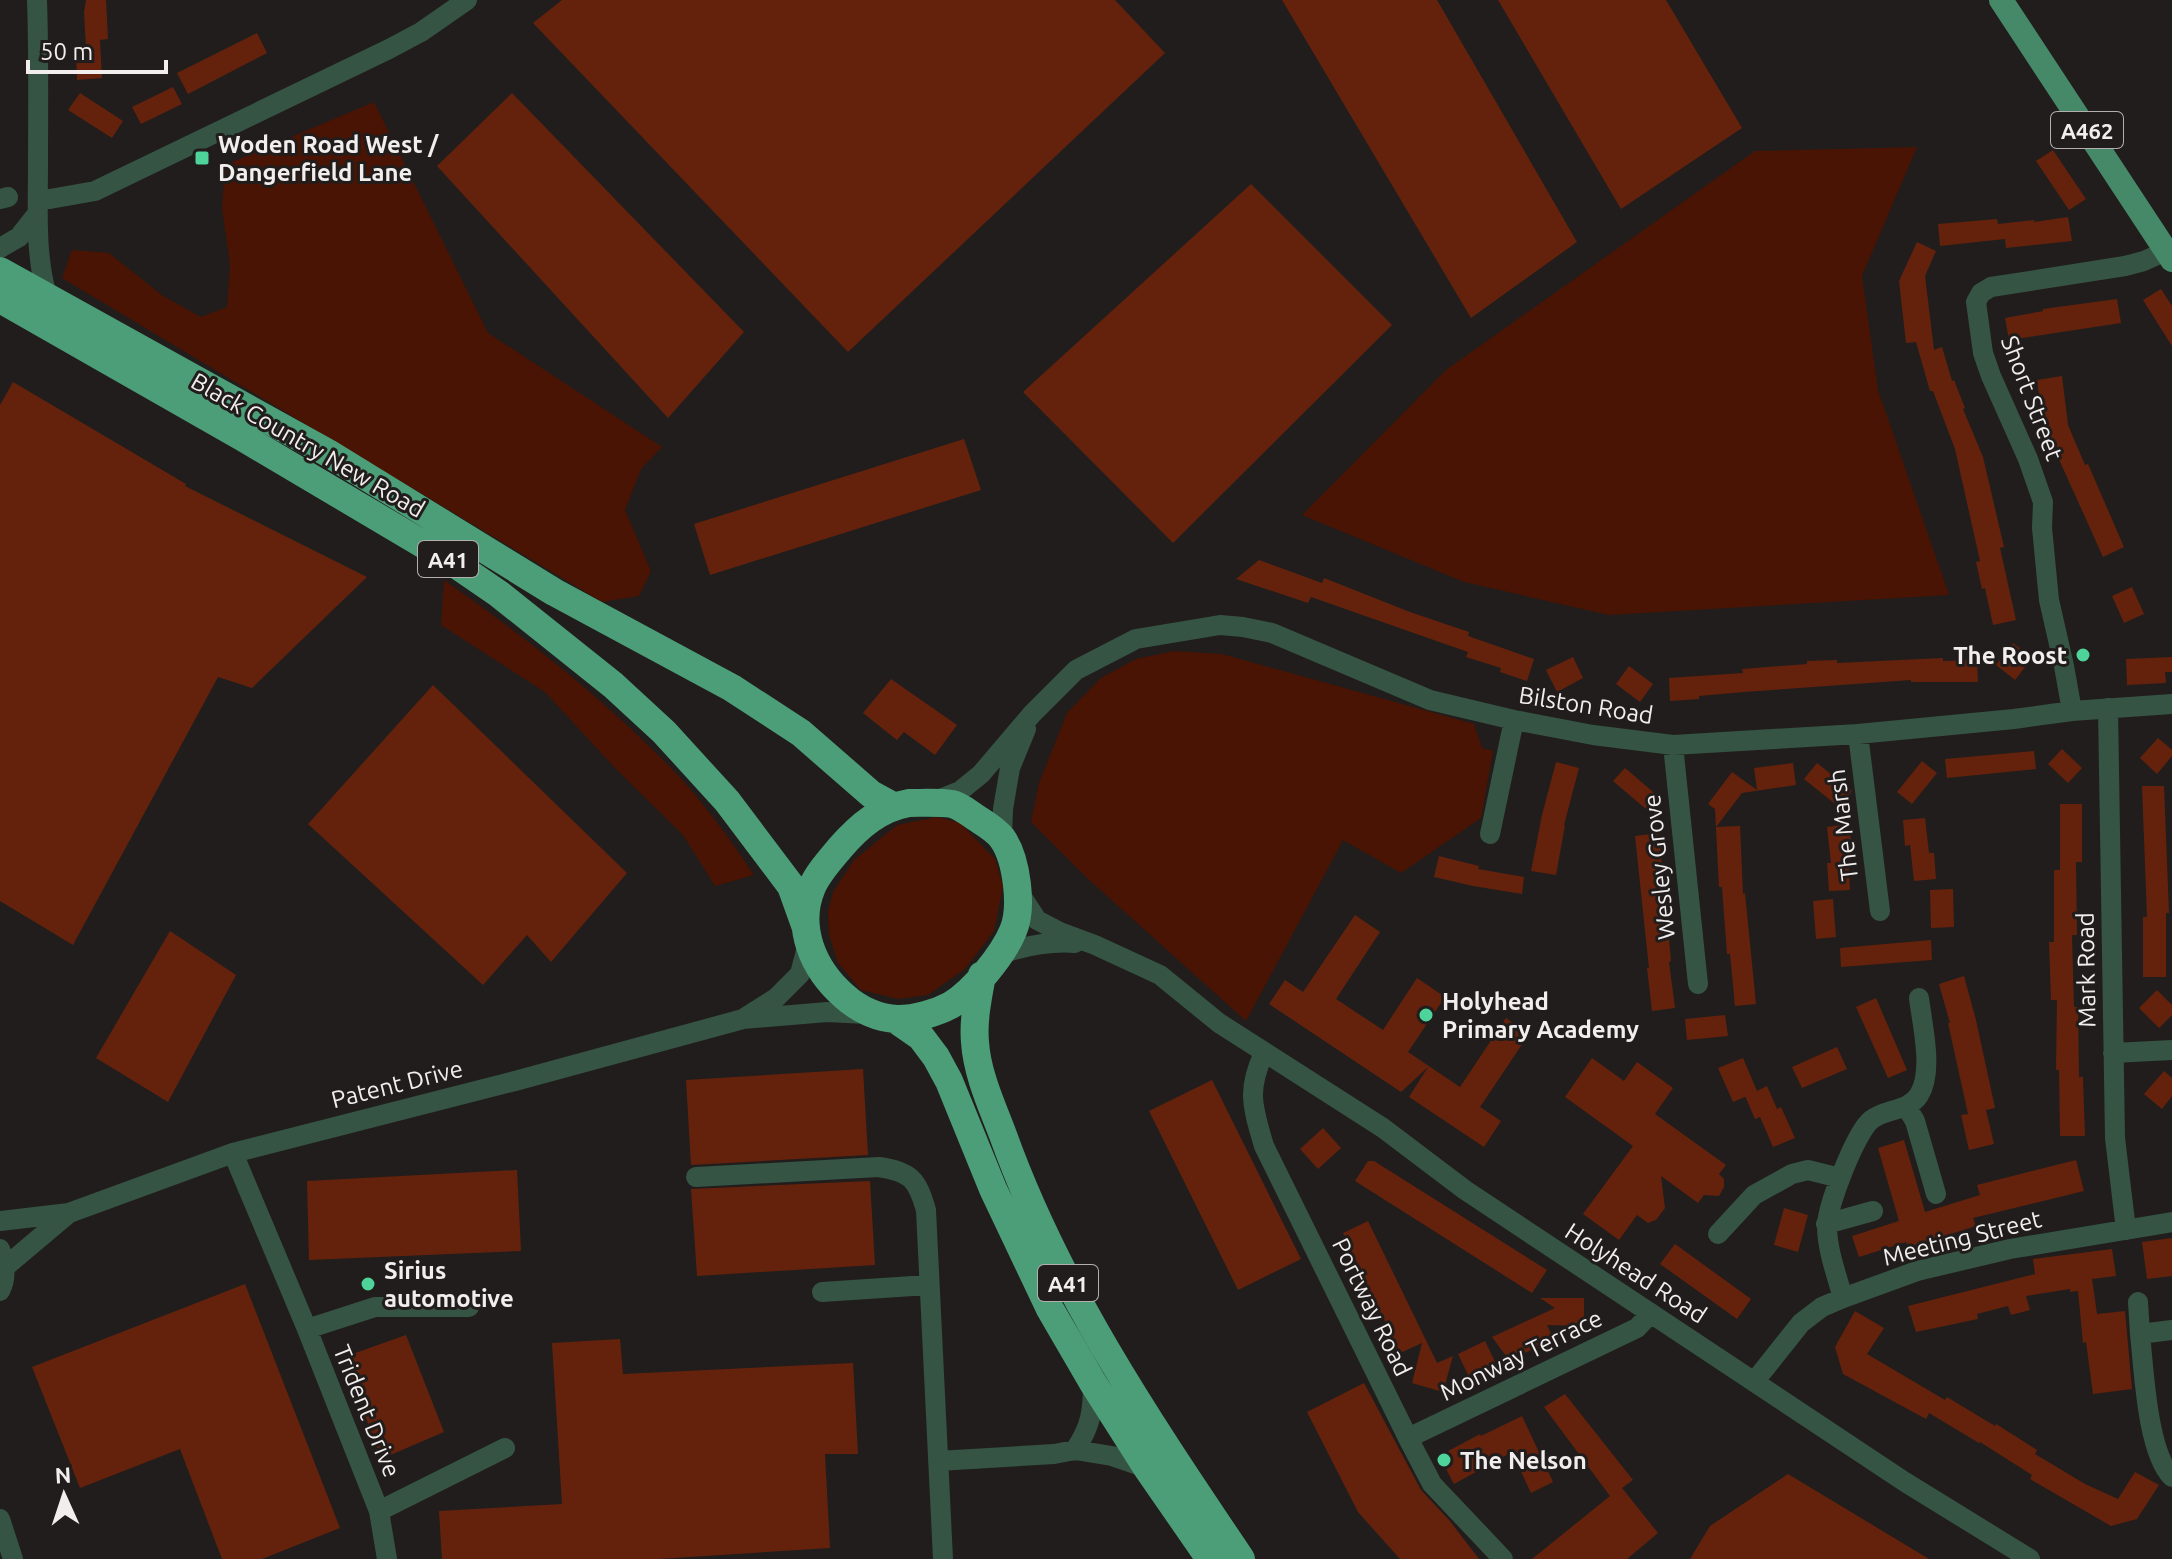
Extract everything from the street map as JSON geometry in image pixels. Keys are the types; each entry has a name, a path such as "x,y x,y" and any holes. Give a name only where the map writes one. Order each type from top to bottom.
{"highway":[{"name":"Black Country New Road","path":"0,271 328,453 554,592 732,688 801,733 871,794 893,806"},
{"name":"Black Country New Road","path":"0,299 298,470 448,559 499,594 613,685 664,732 727,801 791,886 806,934"},
{"path":"806,934 811,889 820,873 865,822 893,806 955,805 990,826 1002,838"},
{"name":"A41","path":"885,1017 912,1018 951,1005 991,965 1014,929 1018,891 1013,866 1002,838"},
{"name":"A41","path":"806,934 818,966 835,988 852,1003 921,1037 943,1070 993,1189 1050,1309 1147,1468 1210,1559"},
{"name":"A41","path":"991,965 976,1014 975,1042 984,1083 1018,1178 1068,1283 1110,1358 1241,1559"}],"main road":[{"name":"A462","path":"2001,0 2169,255"}],"street":[{"path":"37,0 38,206 42,279 47,296"},
{"path":"0,248 19,237 38,206 50,199 95,191 375,56 421,32 467,0"},
{"name":"Short Street","path":"2072,711 2049,600 2042,528 2043,502 1983,353 1976,302 1981,293 1991,287 2125,266 2169,255"},
{"name":"Bilston Road","path":"932,803 969,785 1076,670 1136,639 1220,625 1272,633 1430,700 1593,735 1673,745 1858,734 2072,711 2172,704"},
{"name":"Mark Road","path":"2108,708 2115,1138 2126,1230"},
{"name":"Bilston Road","path":"1002,838 1010,768 1032,714"},
{"path":"1490,834 1514,720"},
{"name":"The Marsh","path":"1858,734 1880,911"},
{"name":"Wesley Grove","path":"1673,745 1698,984"},
{"name":"Holyhead Road","path":"1018,891 1037,920 1116,954 1153,988 1219,1023 1383,1128 1465,1190 1905,1482 2030,1559"},
{"name":"Patent Drive","path":"743,1019 776,998 800,974 806,934"},
{"name":"Holyhead Road","path":"991,965 1028,945 1061,942 1095,945"},
{"path":"1843,1298 1826,1224 1840,1178 1856,1140 1868,1122 1881,1113 1911,1104 1921,1093 1926,1056 1919,998"},
{"name":"Patent Drive","path":"0,1221 69,1213 233,1153 743,1019 827,1012 885,1017"},
{"path":"2113,1053 2172,1050"},
{"name":"Portway Road","path":"1264,1053 1254,1074 1252,1090 1264,1146 1432,1484 1503,1559"},
{"path":"1906,1106 1915,1121 1936,1194"},
{"name":"Trident Drive","path":"233,1153 379,1511 387,1559"},
{"path":"696,1177 879,1167 896,1169 911,1176 920,1188 926,1210 943,1559"},
{"path":"1718,1234 1754,1195 1792,1174 1808,1170 1840,1178"},
{"path":"1826,1224 1873,1211"},
{"name":"Patent Drive","path":"2,1258 69,1213"},
{"name":"Meeting Street","path":"1754,1382 1801,1323 1822,1307 1843,1298 1917,1271 2010,1249 2172,1222"},
{"path":"0,1291 3,1286 2,1258"},
{"path":"822,1292 928,1285"},
{"path":"2138,1302 2151,1421 2159,1458 2172,1477"},
{"name":"Trident Drive","path":"307,1329 375,1307 469,1307"},
{"name":"Monway Terrace","path":"1408,1438 1637,1328 1651,1313"},
{"path":"2140,1334 2172,1330"},
{"path":"1075,1450 1086,1435 1091,1420 1093,1383"},
{"name":"Trident Drive","path":"379,1511 505,1448"},
{"path":"938,1461 1075,1450 1112,1456 1147,1468"},
{"path":"0,1519 13,1559"}],"shaded area":[{"path":"374,102 488,333 662,447 641,469 625,510 651,571 639,596 602,602 62,278 72,250 109,253 163,296 201,317 227,307 230,265 222,208 225,165"},
{"path":"1917,147 1862,276 1878,390 1949,595 1609,615 1464,582 1302,515 1446,370 1755,151"},
{"path":"444,580 562,669 645,742 694,793 754,875 715,886 683,835 614,767 545,692 441,625"},
{"path":"1174,651 1222,654 1474,724 1482,748 1493,751 1481,818 1401,873 1343,840 1246,1021 1087,878 1031,822 1039,783 1067,713 1101,678 1136,659"},
{"path":"937,817 960,823 995,859 1003,886 994,931 965,969 928,995 898,999 861,990 838,963 829,935 828,912 833,892 854,860 897,825"}],"building":[{"path":"86,0 106,0 108,39 100,40 102,78 77,80 76,48 86,48"},
{"path":"562,0 1115,0 1165,53 848,352 533,23"},
{"path":"1282,0 1437,0 1577,242 1471,318"},
{"path":"1498,0 1666,0 1742,128 1621,209"},
{"path":"257,33 267,53 188,94 177,73"},
{"path":"173,87 182,104 141,124 132,107"},
{"path":"80,93 123,121 112,138 68,110"},
{"path":"512,93 744,332 668,418 437,166"},
{"path":"2053,150 2086,199 2069,210 2036,161"},
{"path":"1251,184 1392,325 1173,543 1023,392"},
{"path":"2068,217 2072,241 2006,248 2005,239 1940,246 1938,224 1997,219 1998,224"},
{"path":"1917,242 1936,251 1925,276 1934,350 1942,347 1952,381 1983,457 2004,547 2000,548 2016,620 1993,625 1976,562 1980,561 1955,449 1933,391 1930,391 1916,342 1906,343 1899,281"},
{"path":"2161,289 2172,306 2172,346 2143,300"},
{"path":"2117,299 2121,323 2009,340 2005,318 2043,309"},
{"path":"2062,376 2068,425 2124,547 2103,557 2043,424 2037,380"},
{"path":"13,382 185,486 367,577 252,688 218,677 73,945 0,901 0,405"},
{"path":"964,439 981,490 710,575 694,524"},
{"path":"1259,560 1322,583 1324,578 1534,659 1527,681 1500,672 1501,668 1466,657 1468,652 1311,597 1308,603 1236,579"},
{"path":"2132,587 2144,614 2124,623 2112,596"},
{"path":"2013,643 2032,658 2015,680 1996,665"},
{"path":"1573,657 1583,678 1557,692 1546,670"},
{"path":"2172,657 2172,672 2165,672 2166,683 2127,685 2126,659"},
{"path":"1943,658 1943,661 1977,660 1978,682 1911,680 1744,692 1670,701 1669,678 1743,673 1742,669 1807,664 1807,661 1837,660 1837,663"},
{"path":"1629,666 1653,684 1640,702 1616,684"},
{"path":"891,679 957,725 935,755 904,732 897,740 863,713"},
{"path":"433,685 627,873 551,962 527,935 483,985 308,824"},
{"path":"2158,738 2172,750 2172,756 2157,774 2140,758"},
{"path":"2062,749 2082,768 2068,783 2048,764"},
{"path":"2034,751 2036,769 1947,778 1945,759"},
{"path":"1922,761 1937,773 1912,804 1897,792"},
{"path":"1556,762 1579,768 1564,825 1556,875 1531,871"},
{"path":"1793,763 1796,785 1742,793 1716,827 1740,826 1743,894 1756,1004 1735,1006 1722,887 1719,887 1715,809 1708,804 1732,772 1757,790 1754,768"},
{"path":"1817,763 1852,791 1839,807 1804,779"},
{"path":"1625,768 1659,797 1647,810 1613,781"},
{"path":"2142,786 2164,786 2169,913 2166,913 2166,977 2143,977 2143,917 2147,917"},
{"path":"2060,804 2082,804 2082,862 2076,862 2077,935 2072,935 2074,1007 2078,1007 2079,1077 2083,1077 2085,1136 2060,1136 2059,1070 2056,1070 2057,1000 2051,1000 2049,942 2054,942 2054,870 2060,870"},
{"path":"1925,818 1929,853 1934,853 1936,879 1914,881 1910,845 1905,846 1903,820"},
{"path":"1849,824 1852,851 1848,852 1850,890 1829,891 1827,863 1831,863 1827,827"},
{"path":"1659,833 1675,1008 1652,1011 1635,836"},
{"path":"1439,856 1479,866 1478,869 1524,877 1522,894 1434,877"},
{"path":"1953,889 1954,927 1931,928 1930,890"},
{"path":"1833,899 1836,937 1816,939 1813,901"},
{"path":"1355,915 1380,932 1336,999 1383,1030 1417,978 1445,997 1408,1052 1460,1087 1506,1018 1529,1034 1480,1107 1501,1121 1484,1147 1409,1097 1428,1067 1401,1092 1269,1004 1285,980 1303,992"},
{"path":"170,931 236,975 168,1102 96,1058"},
{"path":"1931,940 1932,960 1841,967 1840,948"},
{"path":"1964,976 1995,1108 1986,1110 1994,1144 1969,1150 1961,1115 1968,1114 1939,984"},
{"path":"2157,990 2172,1005 2172,1015 2159,1028 2139,1008"},
{"path":"1876,998 1907,1070 1888,1078 1856,1007"},
{"path":"1725,1015 1728,1036 1687,1040 1685,1019"},
{"path":"1837,1047 1847,1069 1802,1088 1792,1067"},
{"path":"1592,1058 1624,1081 1637,1062 1673,1088 1655,1114 1726,1165 1719,1174 1724,1179 1724,1187 1719,1196 1704,1195 1698,1203 1661,1176 1665,1208 1656,1220 1648,1223 1637,1215 1619,1240 1583,1214 1633,1146 1565,1097"},
{"path":"1743,1058 1757,1091 1767,1086 1795,1138 1773,1147 1760,1117 1755,1119 1745,1097 1733,1102 1718,1068"},
{"path":"863,1069 868,1155 691,1165 686,1080"},
{"path":"2164,1071 2172,1078 2172,1096 2162,1109 2144,1094"},
{"path":"1212,1080 1301,1259 1238,1290 1149,1111"},
{"path":"1323,1128 1341,1148 1318,1169 1300,1149"},
{"path":"1904,1140 1925,1212 1980,1195 1977,1185 2076,1160 2084,1191 1973,1218 1976,1226 1908,1248 1906,1242 1859,1257 1852,1236 1899,1221 1878,1148"},
{"path":"1368,1161 1374,1161 1547,1270 1532,1293 1355,1181"},
{"path":"517,1170 521,1251 309,1260 307,1181"},
{"path":"870,1181 875,1265 697,1276 691,1189"},
{"path":"1784,1208 1808,1215 1798,1252 1774,1245"},
{"path":"1368,1221 1437,1363 1453,1356 1443,1392 1412,1383 1422,1343 1400,1353 1343,1233"},
{"path":"2172,1238 2172,1276 2147,1279 2142,1242"},
{"path":"1675,1244 1751,1299 1737,1319 1660,1264"},
{"path":"2112,1249 2116,1276 2092,1279 2097,1314 2125,1311 2132,1389 2093,1394 2086,1342 2083,1343 2078,1291 2070,1292 2070,1289 2026,1296 2030,1310 2011,1315 2008,1306 1977,1314 1978,1319 1916,1332 1908,1306 2035,1274 2033,1259"},
{"path":"245,1284 340,1528 262,1559 222,1559 180,1449 80,1488 32,1367"},
{"path":"1540,1298 1584,1298 1584,1326 1547,1325 1554,1340 1509,1360 1492,1337 1555,1308"},
{"path":"1855,1311 1884,1328 1867,1354 1945,1400 1947,1397 1996,1424 2037,1450 2035,1454 2085,1484 2118,1499 2135,1472 2159,1485 2137,1519 2111,1526 2030,1479 2032,1475 1929,1413 1926,1419 1843,1374 1835,1347"},
{"path":"406,1335 444,1432 381,1459 344,1357"},
{"path":"620,1339 623,1374 853,1363 858,1454 825,1454 830,1548 658,1559 442,1559 439,1511 562,1504 552,1343"},
{"path":"1485,1341 1497,1366 1470,1379 1458,1354"},
{"path":"1364,1383 1421,1490 1479,1559 1400,1559 1358,1512 1307,1412"},
{"path":"1565,1394 1633,1480 1622,1488 1658,1533 1627,1559 1532,1559 1610,1496 1544,1407"},
{"path":"1522,1416 1553,1482 1531,1493 1512,1452 1454,1484 1439,1456"},
{"path":"1788,1474 1929,1559 1690,1559 1710,1526"}],"place":[{"name":"Woden Road West / Dangerfield Lane","path":"202,158"},
{"name":"The Roost","path":"2083,655"},
{"name":"Holyhead Primary Academy","path":"1426,1015"},
{"name":"Sirius automotive","path":"368,1284"},
{"name":"The Nelson","path":"1444,1460"}]}
